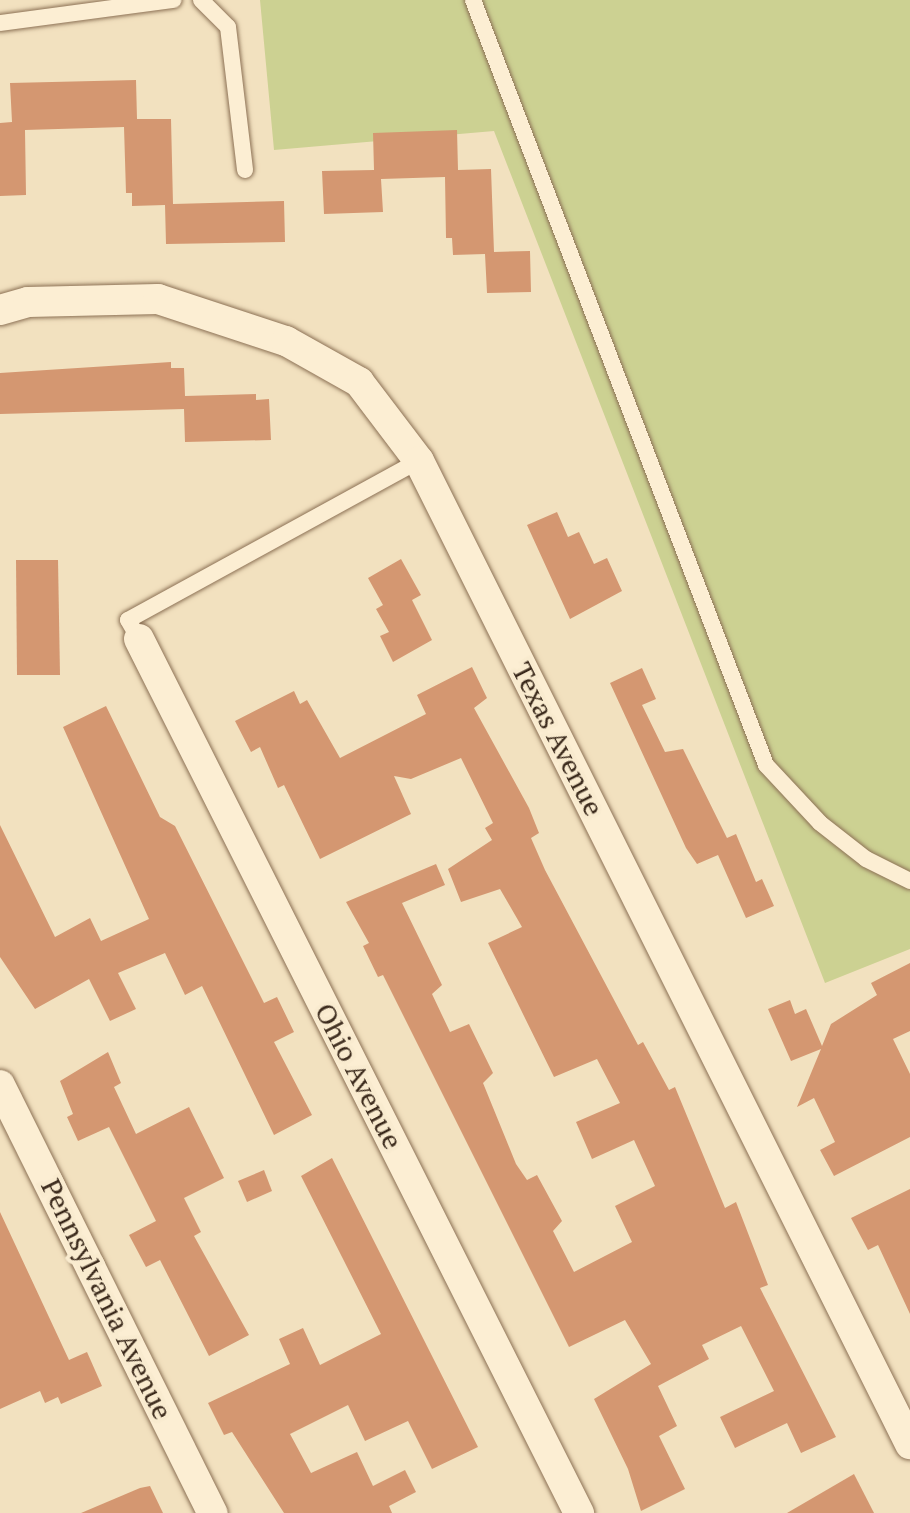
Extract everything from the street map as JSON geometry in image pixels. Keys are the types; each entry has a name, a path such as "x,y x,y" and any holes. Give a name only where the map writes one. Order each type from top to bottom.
{"street":[{"name":"Texas Avenue","path":"0,310 28,302 158,299 286,341 359,382 419,461 910,1444"},
{"name":"Ohio Avenue","path":"139,639 579,1513"},
{"name":"Pennsylvania Avenue","path":"0,1085 212,1513"}],"lane":[{"path":"0,23 173,0"},
{"path":"201,0 228,27 245,170"},
{"path":"473,0 766,765 820,823 866,859 910,881"},
{"path":"139,639 128,620 419,461"}],"green space":[{"path":"260,0 910,0 910,949 825,983 494,131 274,150"}],"building":[{"path":"136,80 137,119 171,119 173,204 284,201 285,242 166,244 165,205 132,206 132,193 126,193 124,127 25,130 26,195 0,196 0,123 12,122 10,83"},
{"path":"457,130 458,170 491,169 494,252 530,251 531,292 487,293 485,254 453,255 452,238 446,238 445,177 381,179 383,212 324,214 322,171 374,170 373,133"},
{"path":"171,362 171,368 184,368 185,396 256,394 256,400 269,399 271,440 185,442 184,409 0,414 0,373"},
{"path":"557,512 568,537 579,532 594,564 607,558 622,591 570,619 527,525"},
{"path":"401,559 421,595 412,600 432,640 393,662 380,636 389,632 376,609 383,605 368,578"},
{"path":"16,560 58,560 60,675 17,675"},
{"path":"472,667 487,698 474,708 529,808 539,833 531,838 545,870 638,1045 643,1042 669,1090 675,1087 725,1208 736,1202 768,1285 760,1288 836,1437 801,1453 787,1423 735,1448 720,1417 774,1391 741,1326 702,1345 709,1359 658,1386 677,1426 659,1436 685,1489 641,1511 628,1469 594,1399 651,1364 625,1320 569,1347 383,975 378,977 363,946 369,943 346,902 436,864 445,885 402,903 442,985 432,994 450,1032 469,1024 493,1073 483,1083 516,1164 527,1180 537,1175 562,1221 553,1231 574,1272 632,1242 615,1206 655,1186 634,1140 592,1159 576,1122 620,1103 597,1059 554,1077 488,943 522,927 500,889 461,902 448,869 492,840 485,828 493,823 461,758 411,779 394,776 411,814 320,859 284,785 278,788 260,747 251,752 235,721 294,691 300,704 307,700 340,758 426,714 417,695"},
{"path":"642,668 656,699 642,705 665,752 683,749 727,838 736,834 756,882 762,879 774,906 746,918 718,855 697,864 686,848 610,683"},
{"path":"106,706 160,817 175,826 264,1003 277,997 294,1032 274,1042 312,1115 274,1135 202,986 185,995 165,953 118,973 136,1009 110,1021 89,979 35,1009 0,957 0,825 55,937 90,918 101,941 149,919 63,727"},
{"path":"910,963 910,1031 893,1039 910,1074 910,1137 834,1176 820,1150 835,1142 814,1098 797,1107 821,1049 791,1061 768,1009 790,1000 795,1014 806,1009 822,1046 831,1024 877,995 871,983"},
{"path":"108,1052 121,1083 114,1087 136,1134 189,1107 224,1178 184,1198 201,1232 194,1236 249,1335 209,1356 160,1260 146,1267 129,1235 156,1221 109,1127 78,1141 67,1117 73,1114 60,1081"},
{"path":"332,1158 478,1447 432,1469 408,1421 365,1441 348,1405 290,1434 311,1473 357,1452 373,1486 405,1470 416,1492 389,1506 392,1513 284,1513 232,1432 224,1435 208,1403 290,1364 279,1339 303,1328 320,1365 381,1334 301,1176"},
{"path":"264,1170 272,1191 247,1202 238,1181"},
{"path":"910,1189 910,1314 878,1245 868,1250 851,1218"},
{"path":"0,1212 69,1360 87,1352 102,1386 61,1404 58,1397 45,1403 40,1391 0,1409"},
{"path":"854,1474 874,1513 787,1513"},
{"path":"150,1486 163,1513 81,1513 140,1488"}]}
